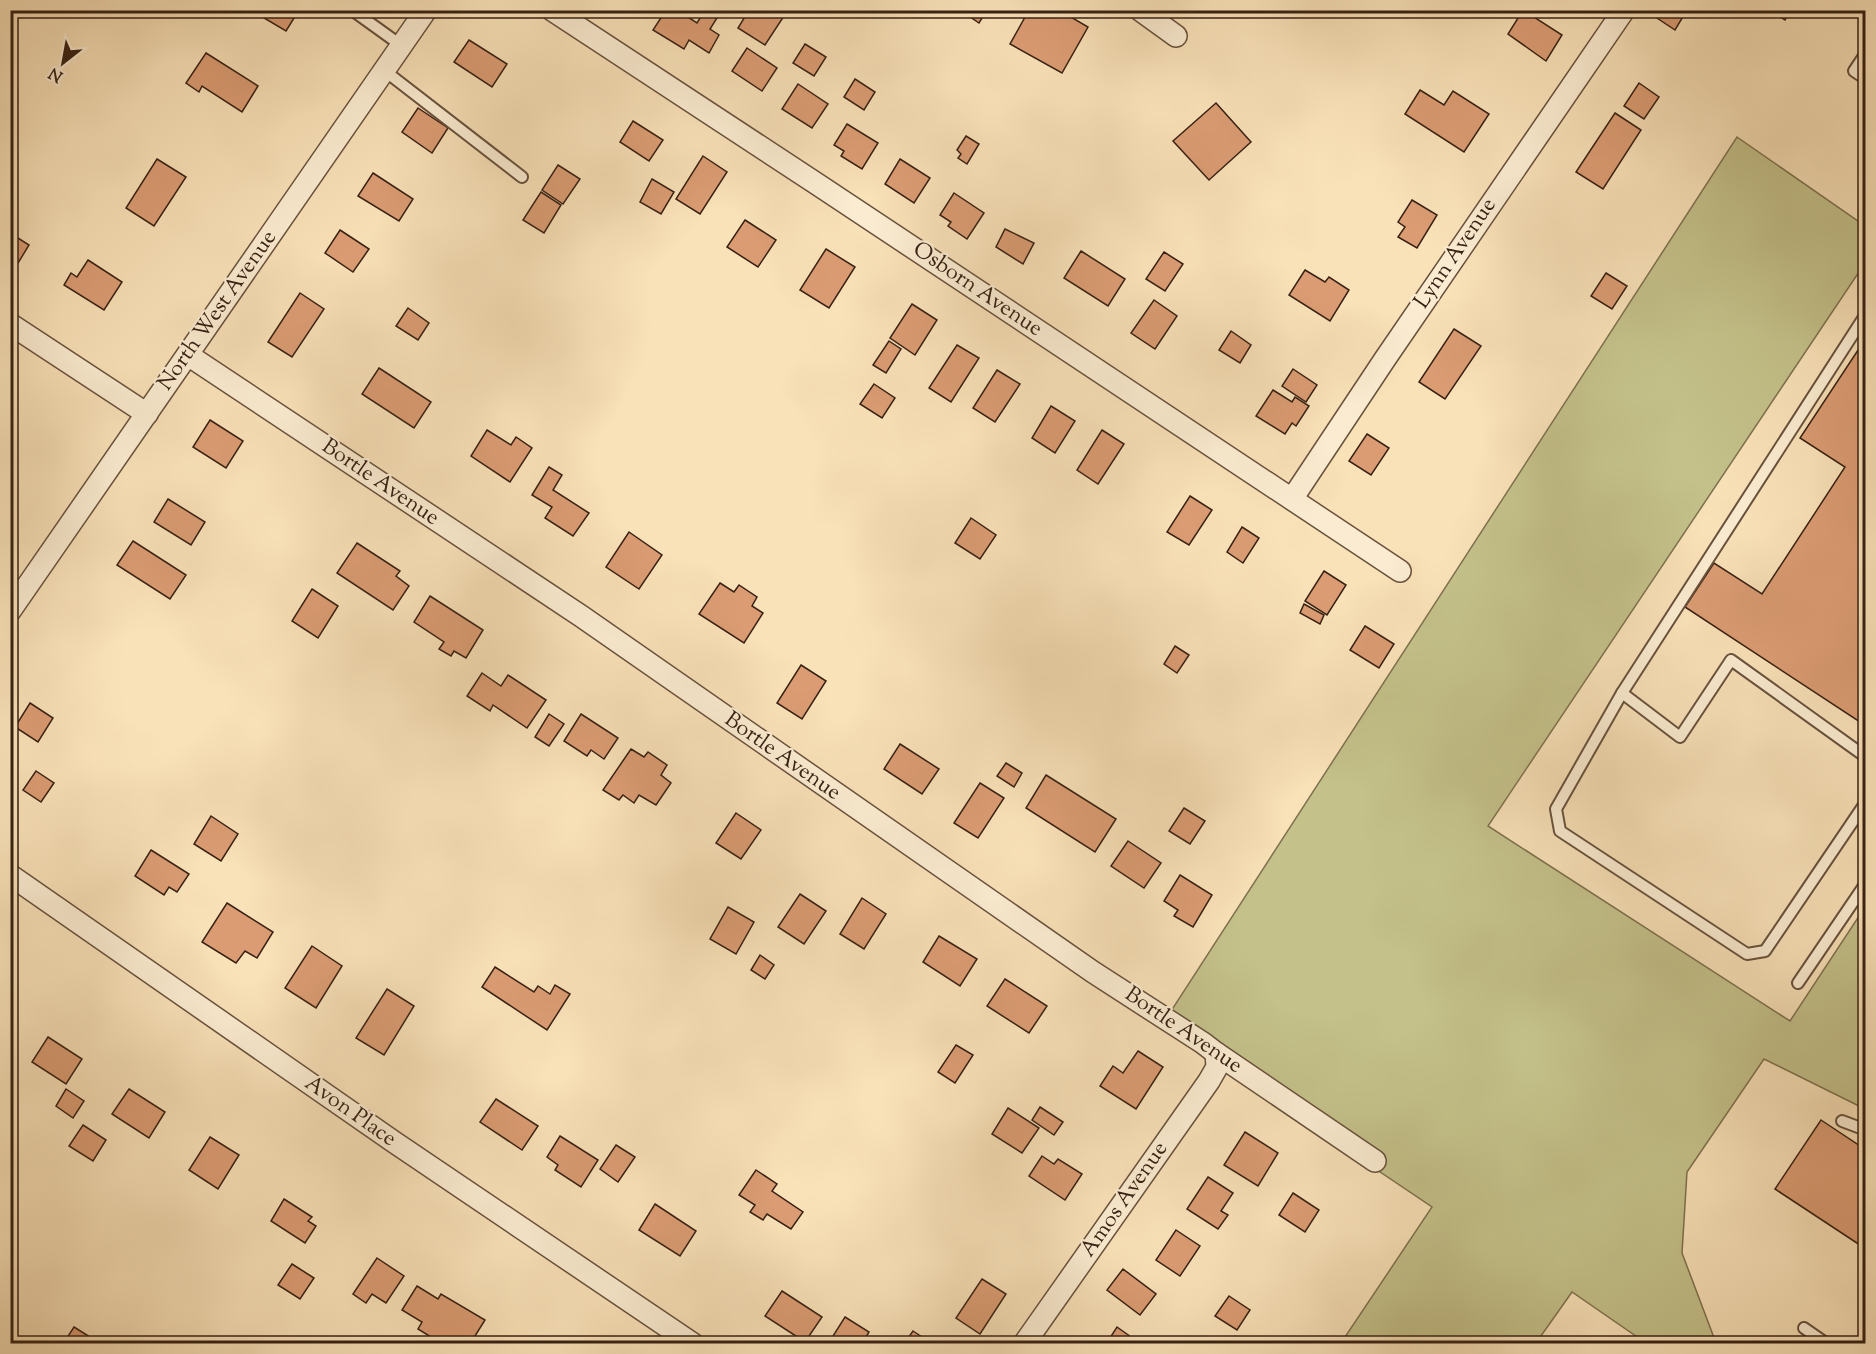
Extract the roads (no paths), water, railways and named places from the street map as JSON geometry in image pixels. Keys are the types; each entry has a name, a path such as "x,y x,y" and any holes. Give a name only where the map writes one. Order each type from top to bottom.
{"street":[{"name":"North West Avenue","path":"10,612 426,10"},
{"name":"Osborn Avenue","path":"552,10 1400,571"},
{"path":"1140,10 1176,36"},
{"name":"Lynn Avenue","path":"1292,499 1624,10"},
{"path":"10,324 147,414"},
{"name":"Bortle Avenue","path":"188,354 581,616 1093,972 1203,1043 1375,1161"},
{"name":"Avon Place","path":"10,875 394,1142 693,1344"},
{"name":"Amos Avenue","path":"1024,1344 1209,1081 1217,1067 1216,1053"}],"lane":[{"path":"352,10 402,46"},
{"path":"1866,53 1854,70 1866,79"},
{"path":"385,71 522,177"},
{"path":"1866,314 1622,693 1556,809 1560,831 1747,954 1765,951 1866,802"},
{"path":"1622,693 1680,737 1731,660 1866,757"},
{"path":"1798,983 1866,883"},
{"path":"1842,1121 1866,1130"},
{"path":"1804,1328 1827,1344"}]}
